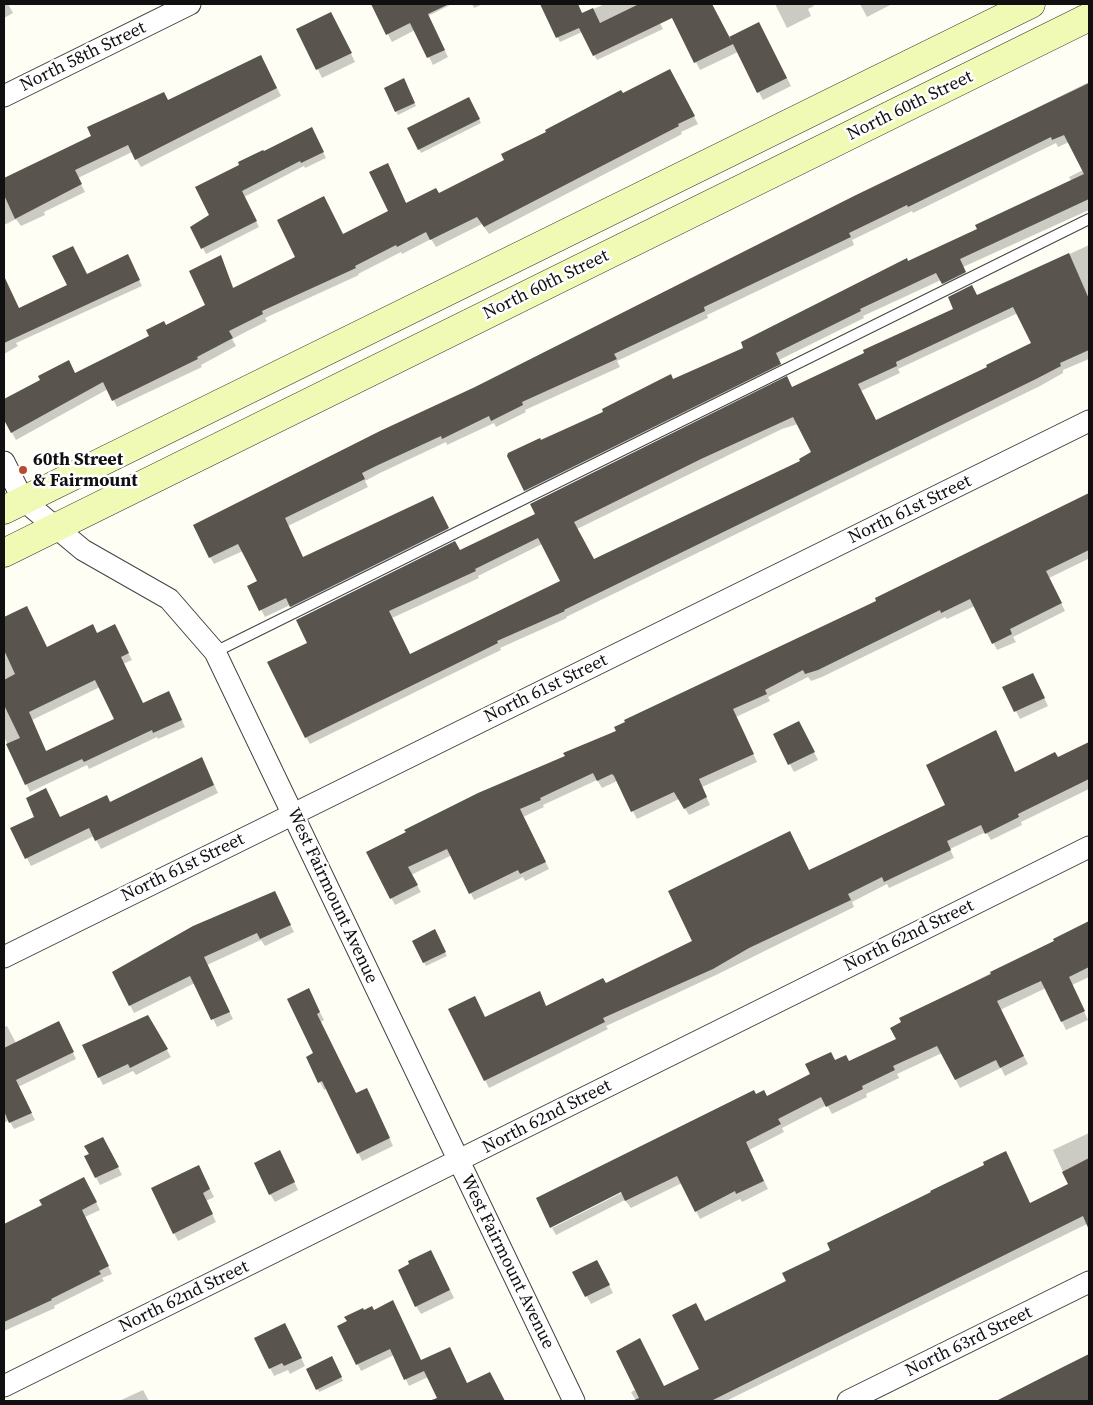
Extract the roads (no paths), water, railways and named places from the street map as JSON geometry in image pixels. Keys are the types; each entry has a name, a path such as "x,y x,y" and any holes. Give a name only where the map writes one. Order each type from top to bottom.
{"main road":[{"path":"14,505 1031,4"},
{"name":"North 60th Street","path":"4,553 1089,17"}],"street":[{"name":"North 58th Street","path":"4,96 190,4"},
{"name":"North 61st Street","path":"4,957 1089,421"},
{"name":"West Fairmount Avenue","path":"4,462 14,505 56,527 83,550 169,599 215,652 574,1401"},
{"name":"North 62nd Street","path":"4,1386 1089,847"},
{"name":"North 63rd Street","path":"848,1401 1089,1282"}],"lane":[{"path":"215,652 1089,219"}],"place":[{"name":"60th Street & Fairmount","path":"23,470"}]}
